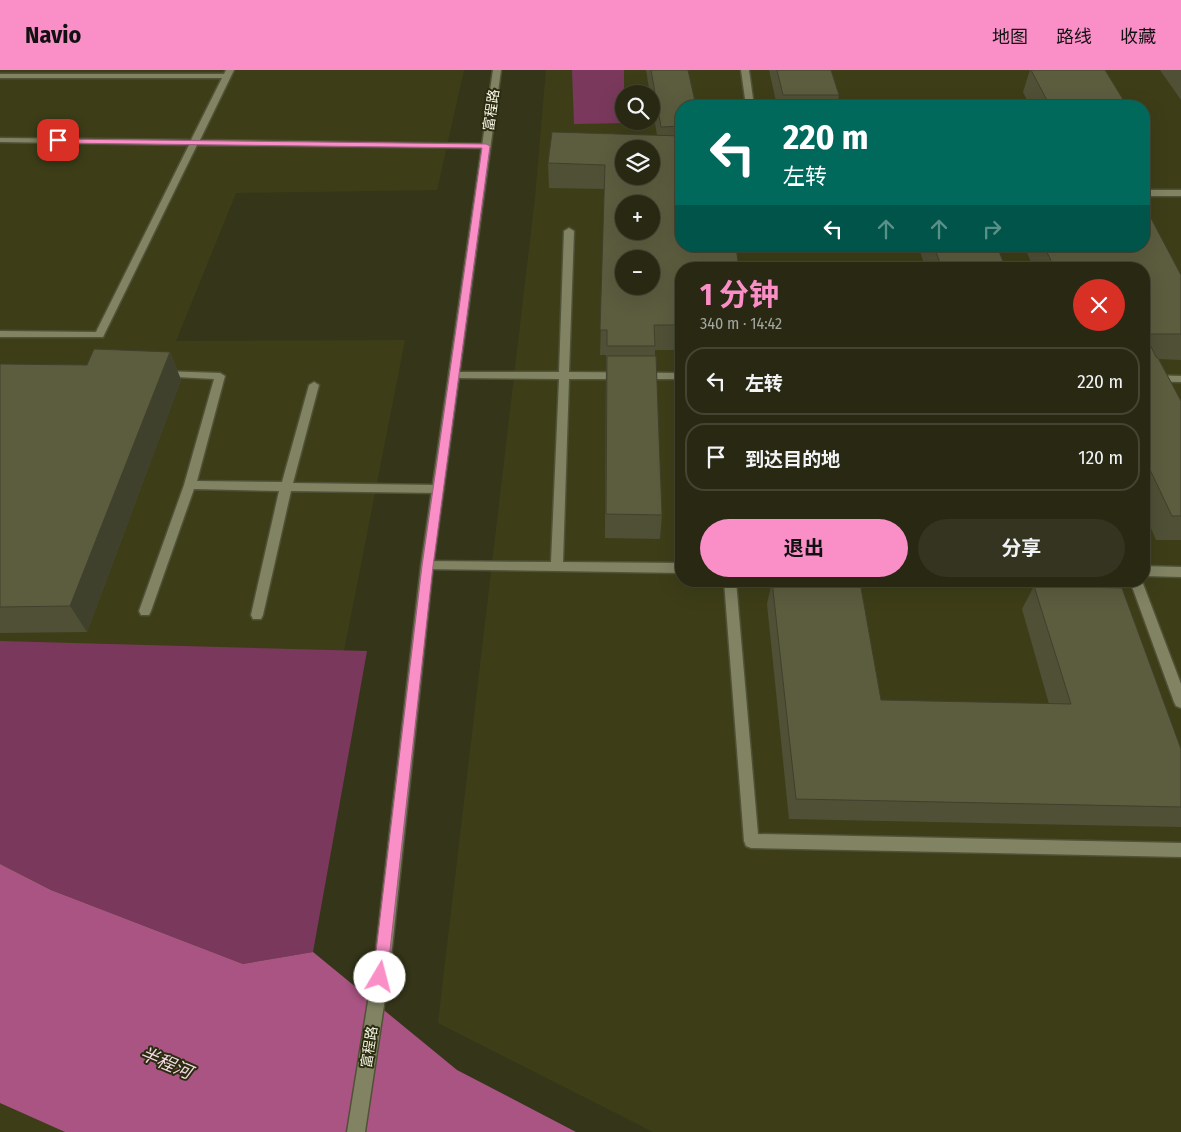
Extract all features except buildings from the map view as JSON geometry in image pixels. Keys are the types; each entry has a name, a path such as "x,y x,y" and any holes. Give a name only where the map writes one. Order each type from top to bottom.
{"main road":[{"name":"富程路","path":"356,1132 383,958 427,566 497,70"},
{"path":"745,70 749,100"},
{"path":"0,76 228,73 99,335 0,334"},
{"path":"0,140 486,146"},
{"path":"1150,193 1181,193"},
{"path":"557,567 569,231"},
{"path":"145,611 190,485 220,376 153,374"},
{"path":"454,374 675,376"},
{"path":"1150,378 1181,378"},
{"path":"257,615 286,487 314,385"},
{"path":"190,485 438,489"},
{"path":"427,566 675,568"},
{"path":"1150,571 1181,572"},
{"path":"730,587 751,841 1181,850"},
{"path":"1138,587 1181,702"}],"shaded area":[{"path":"0,70 464,70 437,190 236,193 176,341 405,340 289,931 38,837 0,918"},
{"path":"546,70 1181,70 1181,1132 653,1132 438,1023 535,198"},
{"path":"572,70 624,70 624,85 615,85 615,123 574,124"},
{"path":"0,641 367,651 313,952 243,964 51,890 0,864"},
{"path":"0,1103 11,1108 65,1132 0,1132"}],"water":[{"name":"半程河","path":"0,864 51,890 243,964 313,952 457,1070 576,1132 65,1132 0,1103"}],"route":[{"path":"58,140 486,146 427,566 380,977"}]}
